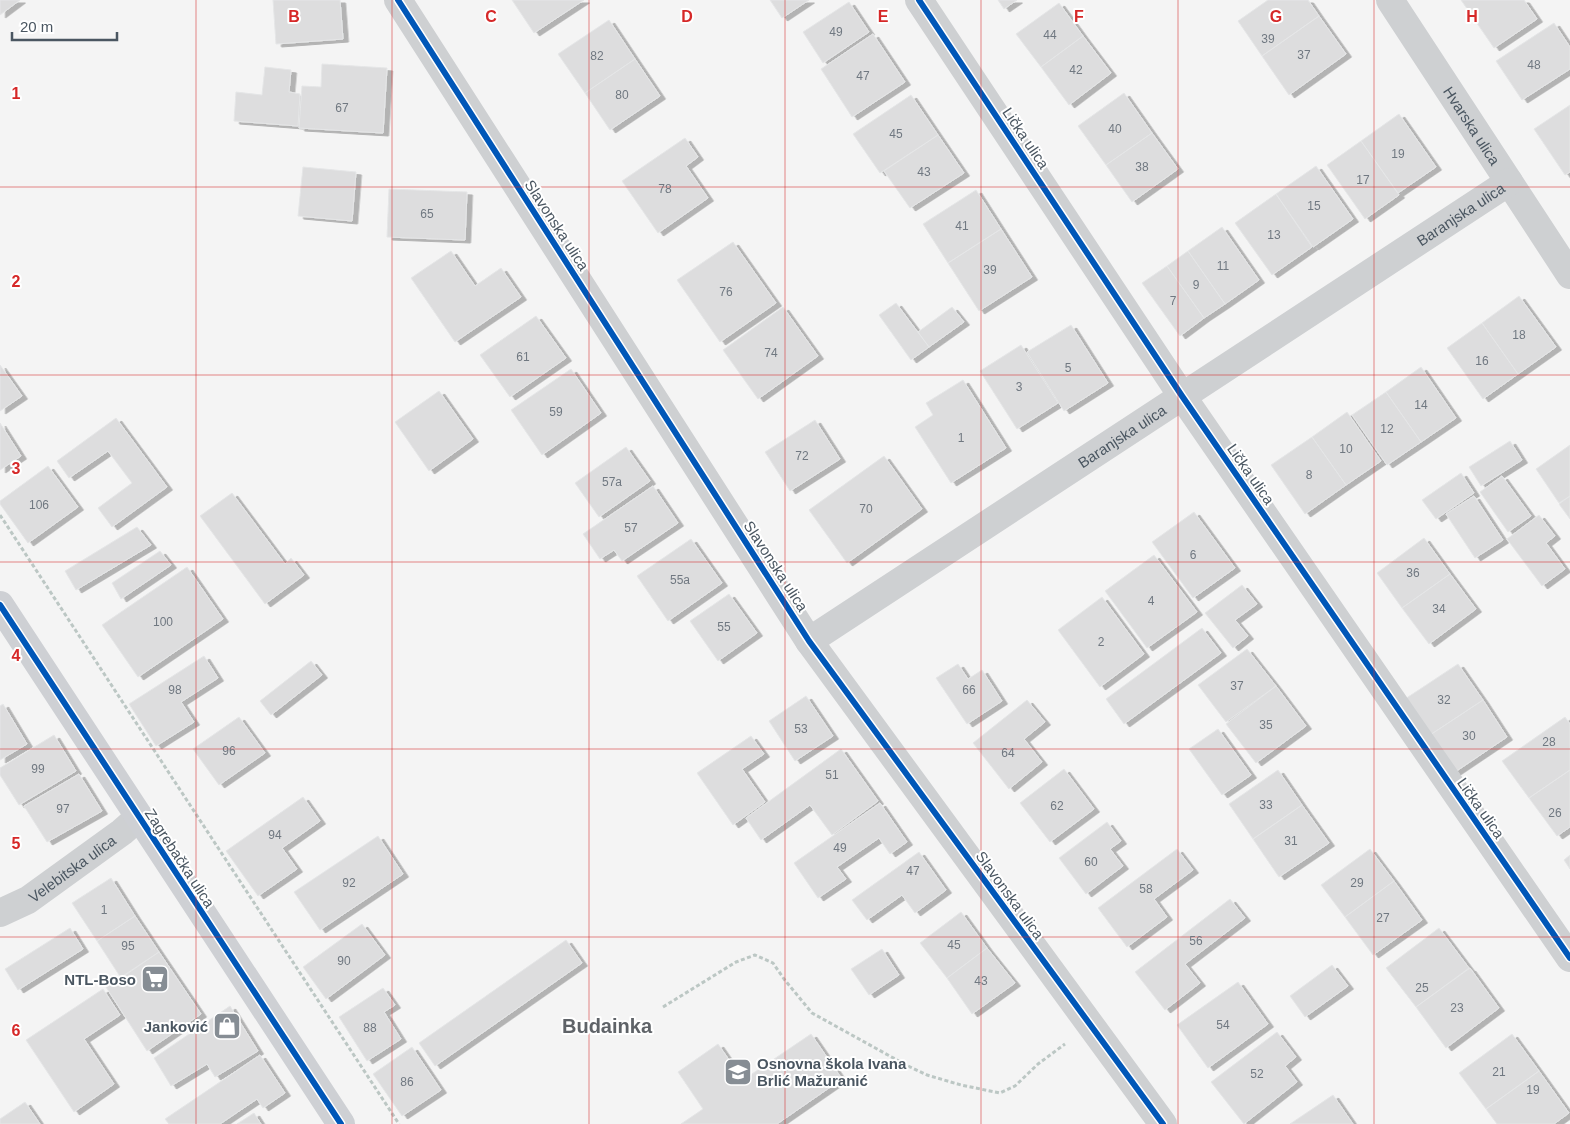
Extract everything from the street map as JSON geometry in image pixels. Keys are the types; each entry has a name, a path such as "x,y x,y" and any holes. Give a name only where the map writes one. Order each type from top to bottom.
{"main road":[{"name":"Zagrebačka ulica","path":"0,605 341,1124"}],"street":[{"name":"Slavonska ulica","path":"398,0 809,641 1163,1124"},
{"name":"Lička ulica","path":"919,0 1182,396 1570,958"},
{"name":"Hvarska ulica","path":"1390,0 1570,275"},
{"name":"Baranjska ulica","path":"809,641 1509,182"},
{"name":"Velebitska ulica","path":"0,913 28,900 122,832 139,817"}],"path":[{"path":"0,515 399,1124"},
{"path":"663,1007 736,962 755,955 772,963 812,1012 838,1028 927,1075 961,1085 1000,1093 1015,1086 1038,1064 1090,1024"}],"building":[{"path":"0,0 20,0 0,15"},
{"path":"273,0 340,0 343,39 276,44"},
{"path":"512,0 584,0 534,33"},
{"path":"770,0 809,0 782,18"},
{"path":"998,0 1017,0 1004,9"},
{"path":"1268,0 1308,0 1319,16 1262,56 1238,21"},
{"path":"1461,0 1524,0 1537,19 1494,48"},
{"path":"849,2 869,32 823,63 803,32"},
{"path":"1059,3 1083,36 1041,67 1016,34"},
{"path":"1319,16 1346,54 1289,95 1262,56"},
{"path":"609,20 635,59 585,93 558,54"},
{"path":"1554,23 1570,47 1570,69 1522,100 1496,61"},
{"path":"873,34 905,82 852,117 821,69"},
{"path":"1083,36 1111,73 1069,105 1041,67"},
{"path":"635,59 660,96 610,130 585,93"},
{"path":"322,64 387,68 383,133 299,128 302,86 321,87"},
{"path":"265,67 291,70 289,92 300,94 298,126 234,121 236,92 262,95"},
{"path":"1124,93 1152,133 1106,165 1078,126"},
{"path":"911,95 938,135 880,173 853,134"},
{"path":"1570,105 1570,172 1565,175 1534,129"},
{"path":"1399,114 1436,167 1398,193 1361,141"},
{"path":"1152,133 1178,169 1132,202 1106,165"},
{"path":"938,135 964,173 910,208 884,171"},
{"path":"685,138 698,157 686,166 708,198 658,233 622,181"},
{"path":"1361,141 1399,195 1365,219 1327,165"},
{"path":"1316,166 1353,219 1313,247 1276,194"},
{"path":"303,167 356,172 352,221 298,216"},
{"path":"389,189 467,192 465,240 387,237"},
{"path":"976,190 1001,229 948,263 923,224"},
{"path":"1276,194 1312,247 1272,275 1235,223"},
{"path":"1222,227 1259,280 1225,304 1188,251"},
{"path":"1001,229 1032,277 979,311 948,263"},
{"path":"733,242 776,303 720,342 677,280"},
{"path":"451,251 475,286 501,268 521,297 455,342 411,278"},
{"path":"1188,251 1225,304 1204,318 1167,266"},
{"path":"1167,266 1204,318 1180,336 1142,283"},
{"path":"1519,296 1556,347 1518,374 1482,323"},
{"path":"896,303 929,347 911,360 879,315"},
{"path":"783,307 818,356 758,399 723,350"},
{"path":"952,307 964,322 929,347 918,332"},
{"path":"536,316 566,358 510,397 480,355"},
{"path":"1482,323 1518,374 1483,399 1447,348"},
{"path":"1071,325 1108,383 1064,411 1027,352"},
{"path":"1021,345 1058,403 1017,429 980,371"},
{"path":"0,365 22,396 0,411"},
{"path":"1421,367 1456,418 1421,442 1386,392"},
{"path":"571,369 601,413 542,455 511,410"},
{"path":"963,380 1006,448 951,483 915,427 933,415 926,403"},
{"path":"439,391 473,439 429,471 395,422"},
{"path":"1386,392 1421,442 1387,465 1352,415"},
{"path":"1347,412 1381,461 1346,485 1312,437"},
{"path":"116,418 167,487 112,527 98,508 132,483 108,451 69,478 57,461"},
{"path":"815,420 840,459 790,491 765,452"},
{"path":"0,423 21,456 0,470"},
{"path":"1312,437 1346,485 1305,514 1271,465"},
{"path":"1510,441 1522,460 1481,486 1469,467"},
{"path":"1570,445 1570,496 1559,503 1536,469"},
{"path":"626,447 650,481 599,517 575,483"},
{"path":"884,456 922,509 847,563 809,510"},
{"path":"48,466 78,507 28,543 0,504 0,501"},
{"path":"1461,473 1474,493 1436,519 1422,500"},
{"path":"1502,476 1531,516 1508,532 1480,492"},
{"path":"653,486 678,523 622,561 614,550 600,559 583,534"},
{"path":"232,493 285,564 291,558 304,575 265,604 200,516"},
{"path":"1474,496 1503,540 1475,558 1446,514"},
{"path":"1570,496 1570,519 1559,504"},
{"path":"1194,512 1235,568 1193,598 1152,542"},
{"path":"1539,515 1555,536 1546,543 1565,569 1542,586 1507,539"},
{"path":"137,527 151,545 76,590 65,571"},
{"path":"1424,538 1450,574 1402,608 1377,573"},
{"path":"691,539 722,583 668,621 637,576"},
{"path":"160,551 171,565 121,599 112,583"},
{"path":"1154,555 1197,612 1147,648 1105,591"},
{"path":"187,567 223,619 138,677 102,625"},
{"path":"1450,574 1476,609 1429,644 1402,608"},
{"path":"1242,585 1257,604 1235,620 1248,636 1233,648 1205,613"},
{"path":"729,594 757,633 718,661 690,621"},
{"path":"1102,597 1144,654 1100,687 1058,630"},
{"path":"1202,628 1221,653 1124,724 1106,699"},
{"path":"1247,649 1276,686 1226,722 1198,685"},
{"path":"204,656 218,678 181,702 194,722 156,746 129,704"},
{"path":"311,661 322,675 271,715 260,701"},
{"path":"958,664 968,679 982,670 1002,701 967,724 936,678"},
{"path":"1458,664 1483,700 1430,735 1405,699"},
{"path":"1276,686 1306,726 1256,763 1226,724"},
{"path":"806,696 833,736 795,761 769,721"},
{"path":"1027,700 1045,722 1024,739 1042,762 1009,789 973,743"},
{"path":"1483,700 1507,737 1455,772 1430,735"},
{"path":"3,704 27,744 0,760 0,706"},
{"path":"239,717 265,753 219,785 193,749"},
{"path":"1565,717 1570,724 1570,770 1529,798 1502,761"},
{"path":"1218,729 1251,775 1222,795 1189,749"},
{"path":"54,735 76,771 19,805 0,775 0,768"},
{"path":"751,736 764,754 742,769 765,802 733,825 697,773"},
{"path":"841,749 878,801 832,835 810,805 761,840 746,818"},
{"path":"1064,769 1094,809 1050,842 1020,803"},
{"path":"1278,770 1302,805 1253,839 1229,804"},
{"path":"1570,770 1570,827 1557,836 1529,798"},
{"path":"79,774 102,811 47,842 24,806"},
{"path":"303,797 320,821 282,848 297,869 258,896 226,851"},
{"path":"880,803 907,842 890,854 879,838 837,867 846,879 818,898 794,863"},
{"path":"1302,805 1329,843 1279,877 1253,839"},
{"path":"1107,822 1121,841 1110,849 1123,866 1086,894 1059,858"},
{"path":"378,836 403,874 320,930 294,892"},
{"path":"1177,849 1193,870 1154,899 1167,917 1127,947 1098,908"},
{"path":"1370,849 1394,881 1345,917 1321,885"},
{"path":"919,852 946,890 915,913 902,895 867,920 852,900"},
{"path":"1570,855 1570,869 1564,860"},
{"path":"111,878 135,916 97,941 72,903"},
{"path":"1394,881 1422,920 1373,955 1345,917"},
{"path":"1230,899 1245,918 1185,964 1200,983 1165,1010 1135,972"},
{"path":"961,912 987,948 947,978 920,943"},
{"path":"135,916 159,952 121,978 97,941"},
{"path":"362,924 385,955 326,999 303,967"},
{"path":"70,928 83,949 18,990 5,969"},
{"path":"1439,928 1469,968 1416,1007 1386,968"},
{"path":"566,940 582,963 435,1066 419,1043"},
{"path":"987,948 1015,983 972,1014 947,978"},
{"path":"882,949 899,975 869,995 851,969"},
{"path":"159,952 201,1014 147,1051 106,987"},
{"path":"1332,965 1348,986 1305,1017 1290,996"},
{"path":"1470,968 1499,1008 1446,1048 1416,1007"},
{"path":"1238,982 1268,1024 1208,1068 1177,1025"},
{"path":"383,988 395,1005 384,1012 401,1039 367,1061 339,1017"},
{"path":"103,989 120,1015 84,1039 114,1084 74,1112 26,1040"},
{"path":"230,1006 258,1051 215,1077 207,1064 171,1086 154,1058"},
{"path":"1277,1032 1296,1057 1285,1066 1297,1082 1244,1124 1211,1082"},
{"path":"811,1034 842,1079 777,1124 681,1124 703,1109 678,1072 718,1044 743,1080"},
{"path":"1512,1034 1539,1071 1486,1109 1459,1073"},
{"path":"412,1047 441,1090 402,1116 373,1074"},
{"path":"260,1055 285,1093 263,1108 257,1099 220,1124 169,1124 165,1119"},
{"path":"1539,1071 1569,1113 1554,1124 1497,1124 1486,1109"},
{"path":"1333,1095 1353,1124 1290,1124"},
{"path":"25,1102 40,1124 0,1124 0,1119"},
{"path":"254,1113 261,1124 237,1124"}],"cycle path":[{"path":"398,0 809,641 1163,1124"},
{"path":"919,0 1182,396 1570,958"},
{"path":"0,605 341,1124"}],"place":[{"name":"NTL-Boso","path":"155,979"},
{"name":"Janković","path":"227,1026"},
{"name":"Osnovna škola Ivana Brlić Mažuranić","path":"738,1072"}],"district":[{"name":"Budainka","path":"607,1026"}]}
